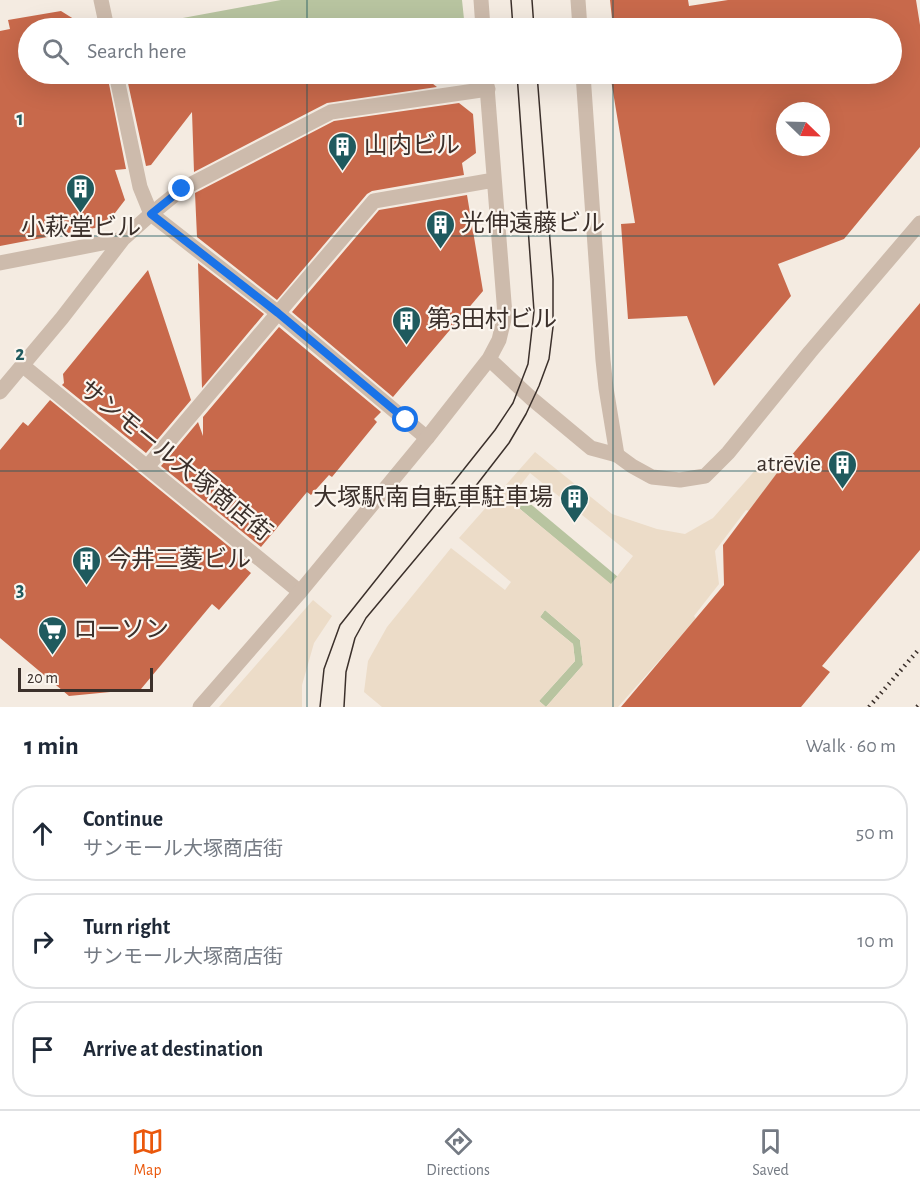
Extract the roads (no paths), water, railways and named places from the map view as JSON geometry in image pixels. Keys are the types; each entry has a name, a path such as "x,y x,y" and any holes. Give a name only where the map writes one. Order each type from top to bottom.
{"street":[{"path":"100,0 104,18"},
{"path":"481,0 482,18"},
{"path":"578,0 579,18"},
{"path":"118,84 140,187 151,214 278,313 427,438"},
{"path":"200,707 427,438 489,359 499,340 505,315 487,84"},
{"path":"584,84 603,360 617,455"},
{"path":"0,392 62,318 123,238 182,189 331,112 488,89"},
{"path":"147,467 374,201 494,180"},
{"path":"489,359 532,399 591,448 617,455 652,477 680,480 705,476 728,453 920,223"},
{"path":"0,263 123,238"},
{"name":"サンモール大塚商店街","path":"22,365 300,591"}],"tram line":[{"path":"511,0 512,18"},
{"path":"532,0 533,18"},
{"path":"320,707 324,669 340,625 495,430 513,403 528,364 534,311 518,84"},
{"path":"344,707 346,672 355,638 366,618 509,443 526,414 549,359 553,327 553,279 538,84"}],"railway":[{"path":"869,707 920,648"},
{"path":"917,707 920,704"}],"place":[{"name":"山内ビル","path":"343,172"},
{"name":"小萩堂ビル","path":"81,214"},
{"name":"光伸遠藤ビル","path":"440,250"},
{"name":"第3田村ビル","path":"406,346"},
{"name":"atrēvie","path":"842,490"},
{"name":"大塚駅南自転車駐車場","path":"574,524"},
{"name":"今井三菱ビル","path":"86,586"},
{"name":"ローソン","path":"52,656"}]}
